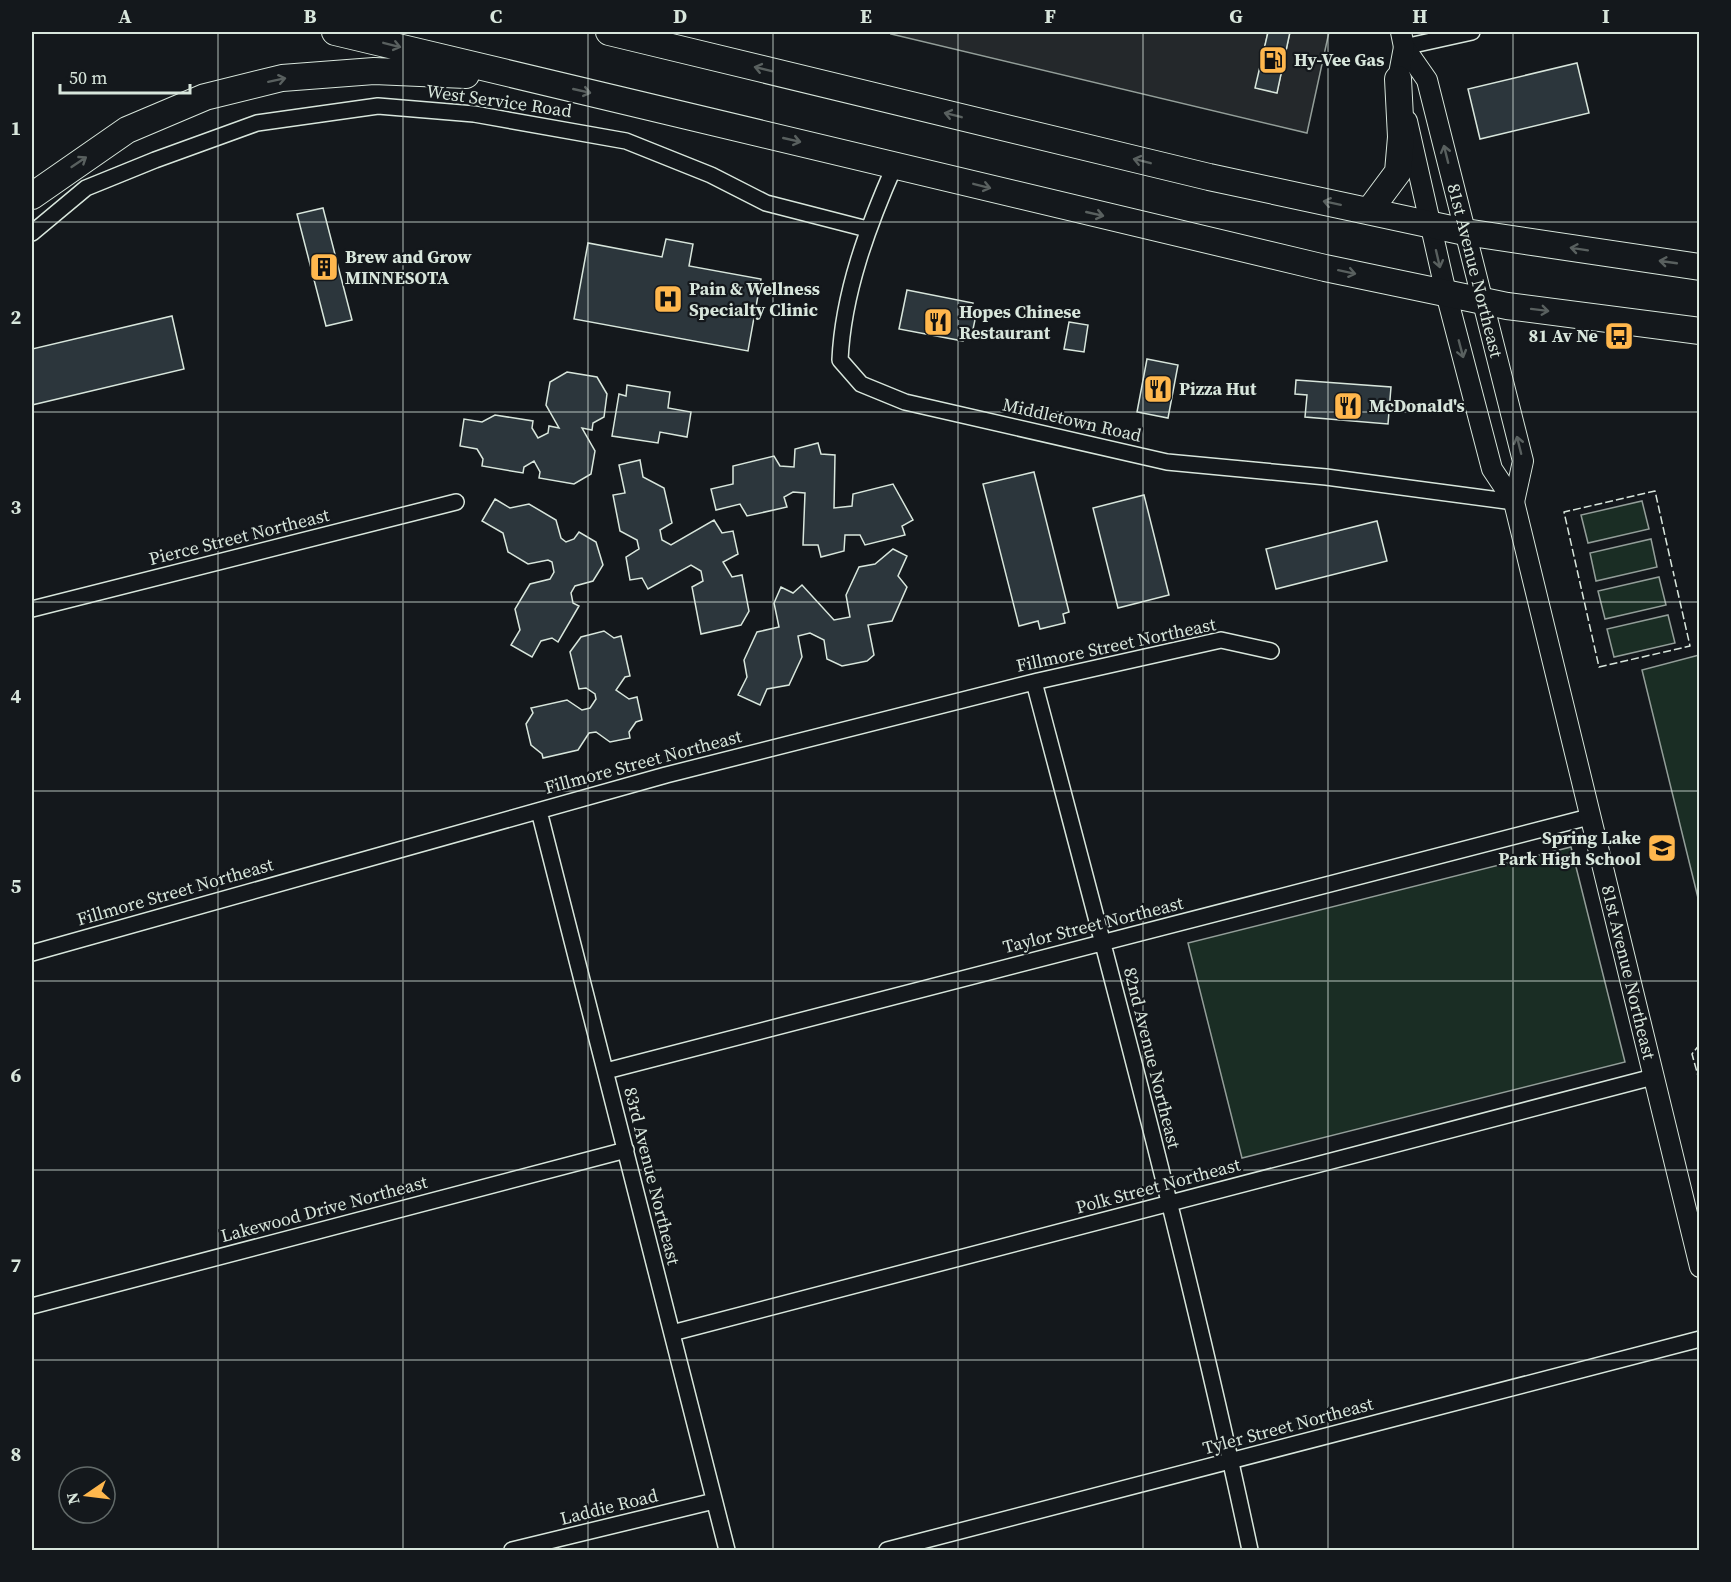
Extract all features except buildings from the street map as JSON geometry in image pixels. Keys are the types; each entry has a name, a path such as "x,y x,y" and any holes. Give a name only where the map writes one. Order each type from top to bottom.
{"highway":[{"path":"336,32 1090,213 1482,302 1700,331"},
{"path":"609,32 1197,174 1465,232 1700,267"},
{"path":"32,196 127,130 205,98 282,78 374,70 527,78"},
{"path":"1369,211 1398,172 1401,137 1398,79"}],"street":[{"path":"1402,39 1472,32"},
{"name":"81st Avenue Northeast","path":"1402,39 1398,79 1446,293 1492,469 1514,502 1700,1267"},
{"name":"81st Avenue Northeast","path":"1402,39 1427,80 1523,461 1514,502"},
{"name":"West Service Road","path":"32,233 86,188 257,123 378,106 474,114 626,141 711,175 766,203 867,229"},
{"name":"Middletown Road","path":"895,165 867,229 841,336 840,360 861,384 904,402 1167,462 1326,477 1514,502"},
{"name":"Pierce Street Northeast","path":"32,609 456,502"},
{"name":"Fillmore Street Northeast","path":"32,953 666,775 1034,682 1221,640 1270,651"},
{"name":"82nd Avenue Northeast","path":"1034,682 1103,943 1168,1204 1231,1461 1250,1551"},
{"name":"83rd Avenue Northeast","path":"538,811 727,1551"},
{"name":"Taylor Street Northeast","path":"606,1071 1589,818"},
{"name":"Polk Street Northeast","path":"672,1333 1653,1077"},
{"name":"Lakewood Drive Northeast","path":"32,1306 626,1150"},
{"name":"Tyler Street Northeast","path":"887,1551 1700,1339"},
{"name":"Laddie Road","path":"512,1551 714,1501"}],"green space":[{"path":"1642,501 1649,529 1588,543 1581,515"},
{"path":"1651,539 1657,567 1596,581 1590,553"},
{"path":"1659,577 1666,605 1605,619 1598,591"},
{"path":"1668,615 1675,643 1614,657 1607,629"},
{"path":"1700,655 1699,902 1642,670"},
{"path":"1571,847 1625,1062 1242,1158 1188,943"}],"shaded area":[{"path":"892,32 1268,32 1256,88 1277,92 1290,32 1329,32 1307,133 891,34"}],"fence":[{"path":"1672,567 1655,491 1564,512 1599,667 1690,646 1673,571"},
{"path":"1700,1044 1692,1054 1700,1083"}],"place":[{"name":"Hy-Vee Gas","path":"1273,60"},
{"name":"Brew and Grow MINNESOTA","path":"324,267"},
{"name":"Pain & Wellness Specialty Clinic","path":"668,299"},
{"name":"Hopes Chinese Restaurant","path":"938,322"},
{"name":"81 Av Ne","path":"1619,336"},
{"name":"Pizza Hut","path":"1158,389"},
{"name":"McDonald's","path":"1348,406"},
{"name":"Spring Lake Park High School","path":"1662,848"}]}
